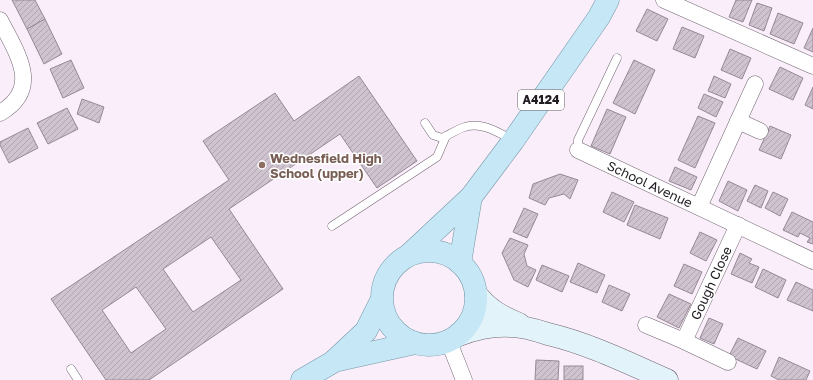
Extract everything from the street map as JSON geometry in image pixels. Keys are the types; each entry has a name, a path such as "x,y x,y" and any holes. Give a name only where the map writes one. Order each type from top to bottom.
{"main road":[{"name":"A4124","path":"454,338 436,345 425,346 400,336 389,324 381,301 381,292 386,276 396,263 410,254 471,197 513,141 599,17 608,0"},
{"name":"A4124","path":"460,263 471,197"},
{"path":"410,254 423,251 448,257 460,263 472,278 476,294 476,306 473,317 454,338"},
{"path":"476,294 485,305 501,316 531,329"},
{"name":"A4124","path":"302,380 333,362 366,331 381,301"},
{"path":"454,338 476,329 492,326 510,326 531,329 573,340 667,380"},
{"name":"A4124","path":"333,362 415,343"}],"street":[{"path":"664,0 813,66"},
{"path":"0,20 21,63 24,79 17,100 0,113"},
{"path":"699,207 755,84"},
{"path":"738,121 760,131"},
{"name":"School Avenue","path":"578,150 813,261"},
{"name":"Gough Close","path":"684,342 738,225"},
{"path":"646,326 728,362"},
{"path":"454,338 464,380"}],"lane":[{"name":"School Avenue","path":"578,150 578,140 617,58"},
{"path":"425,123 433,135 442,138 465,126 479,126 493,130 513,141"},
{"path":"332,226 437,158 446,136"},
{"path":"71,369 78,380"}],"building":[{"path":"12,0 35,0 45,19 27,29"},
{"path":"736,0 752,0 743,22 729,17"},
{"path":"757,3 772,8 764,31 749,25"},
{"path":"647,9 668,19 657,41 636,31"},
{"path":"778,13 803,23 794,44 770,34"},
{"path":"45,19 62,54 44,64 27,29"},
{"path":"682,27 704,36 695,58 673,49"},
{"path":"813,28 813,52 804,48"},
{"path":"730,49 751,58 742,79 721,70"},
{"path":"71,60 84,88 63,98 50,69"},
{"path":"634,60 655,70 635,114 613,103"},
{"path":"780,67 803,78 793,100 769,89"},
{"path":"359,76 417,161 377,188 340,134 229,209 283,289 149,380 106,380 51,299 229,180 203,141 275,93 294,121","holes":["211,237 241,280 193,312 163,269","136,287 166,329 131,353 102,310"]},
{"path":"714,76 731,84 725,98 708,91"},
{"path":"813,87 813,109 805,105"},
{"path":"704,94 723,102 716,117 698,108"},
{"path":"82,99 104,107 99,123 77,114"},
{"path":"67,108 78,129 48,144 37,123"},
{"path":"607,109 626,117 610,154 591,146"},
{"path":"698,116 715,123 695,168 678,160"},
{"path":"770,126 791,135 781,159 759,150"},
{"path":"28,128 38,148 9,163 0,142"},
{"path":"675,167 697,177 691,190 669,181"},
{"path":"560,174 578,180 570,199 564,194 549,198 545,205 529,198 533,184"},
{"path":"728,181 747,190 738,211 719,201"},
{"path":"755,185 768,191 761,208 747,201"},
{"path":"612,192 634,202 624,222 603,212"},
{"path":"773,192 788,199 780,216 765,208"},
{"path":"635,205 668,218 660,239 627,225"},
{"path":"524,208 538,214 527,238 513,232"},
{"path":"792,212 813,222 813,244 807,242 810,238 800,233 798,237 783,230"},
{"path":"700,232 717,240 706,261 690,253"},
{"path":"510,238 528,245 524,254 527,266 536,270 528,287 514,280 502,253"},
{"path":"740,253 752,259 749,263 759,267 752,283 731,274"},
{"path":"578,263 605,275 597,293 570,282"},
{"path":"684,264 702,272 692,294 674,286"},
{"path":"542,265 569,276 562,292 536,280"},
{"path":"763,269 786,280 778,298 755,287"},
{"path":"796,282 813,290 813,311 787,300"},
{"path":"609,285 630,294 622,311 602,302"},
{"path":"669,294 691,304 679,328 657,317"},
{"path":"709,318 723,324 714,344 700,338"},
{"path":"738,338 766,351 757,369 729,356"},
{"path":"779,357 810,371 806,380 779,380 771,376"},
{"path":"536,360 559,361 558,380 535,380"},
{"path":"564,366 583,366 583,380 564,380"}],"place":[{"name":"Wednesfield High School (upper)","path":"262,165"}]}
